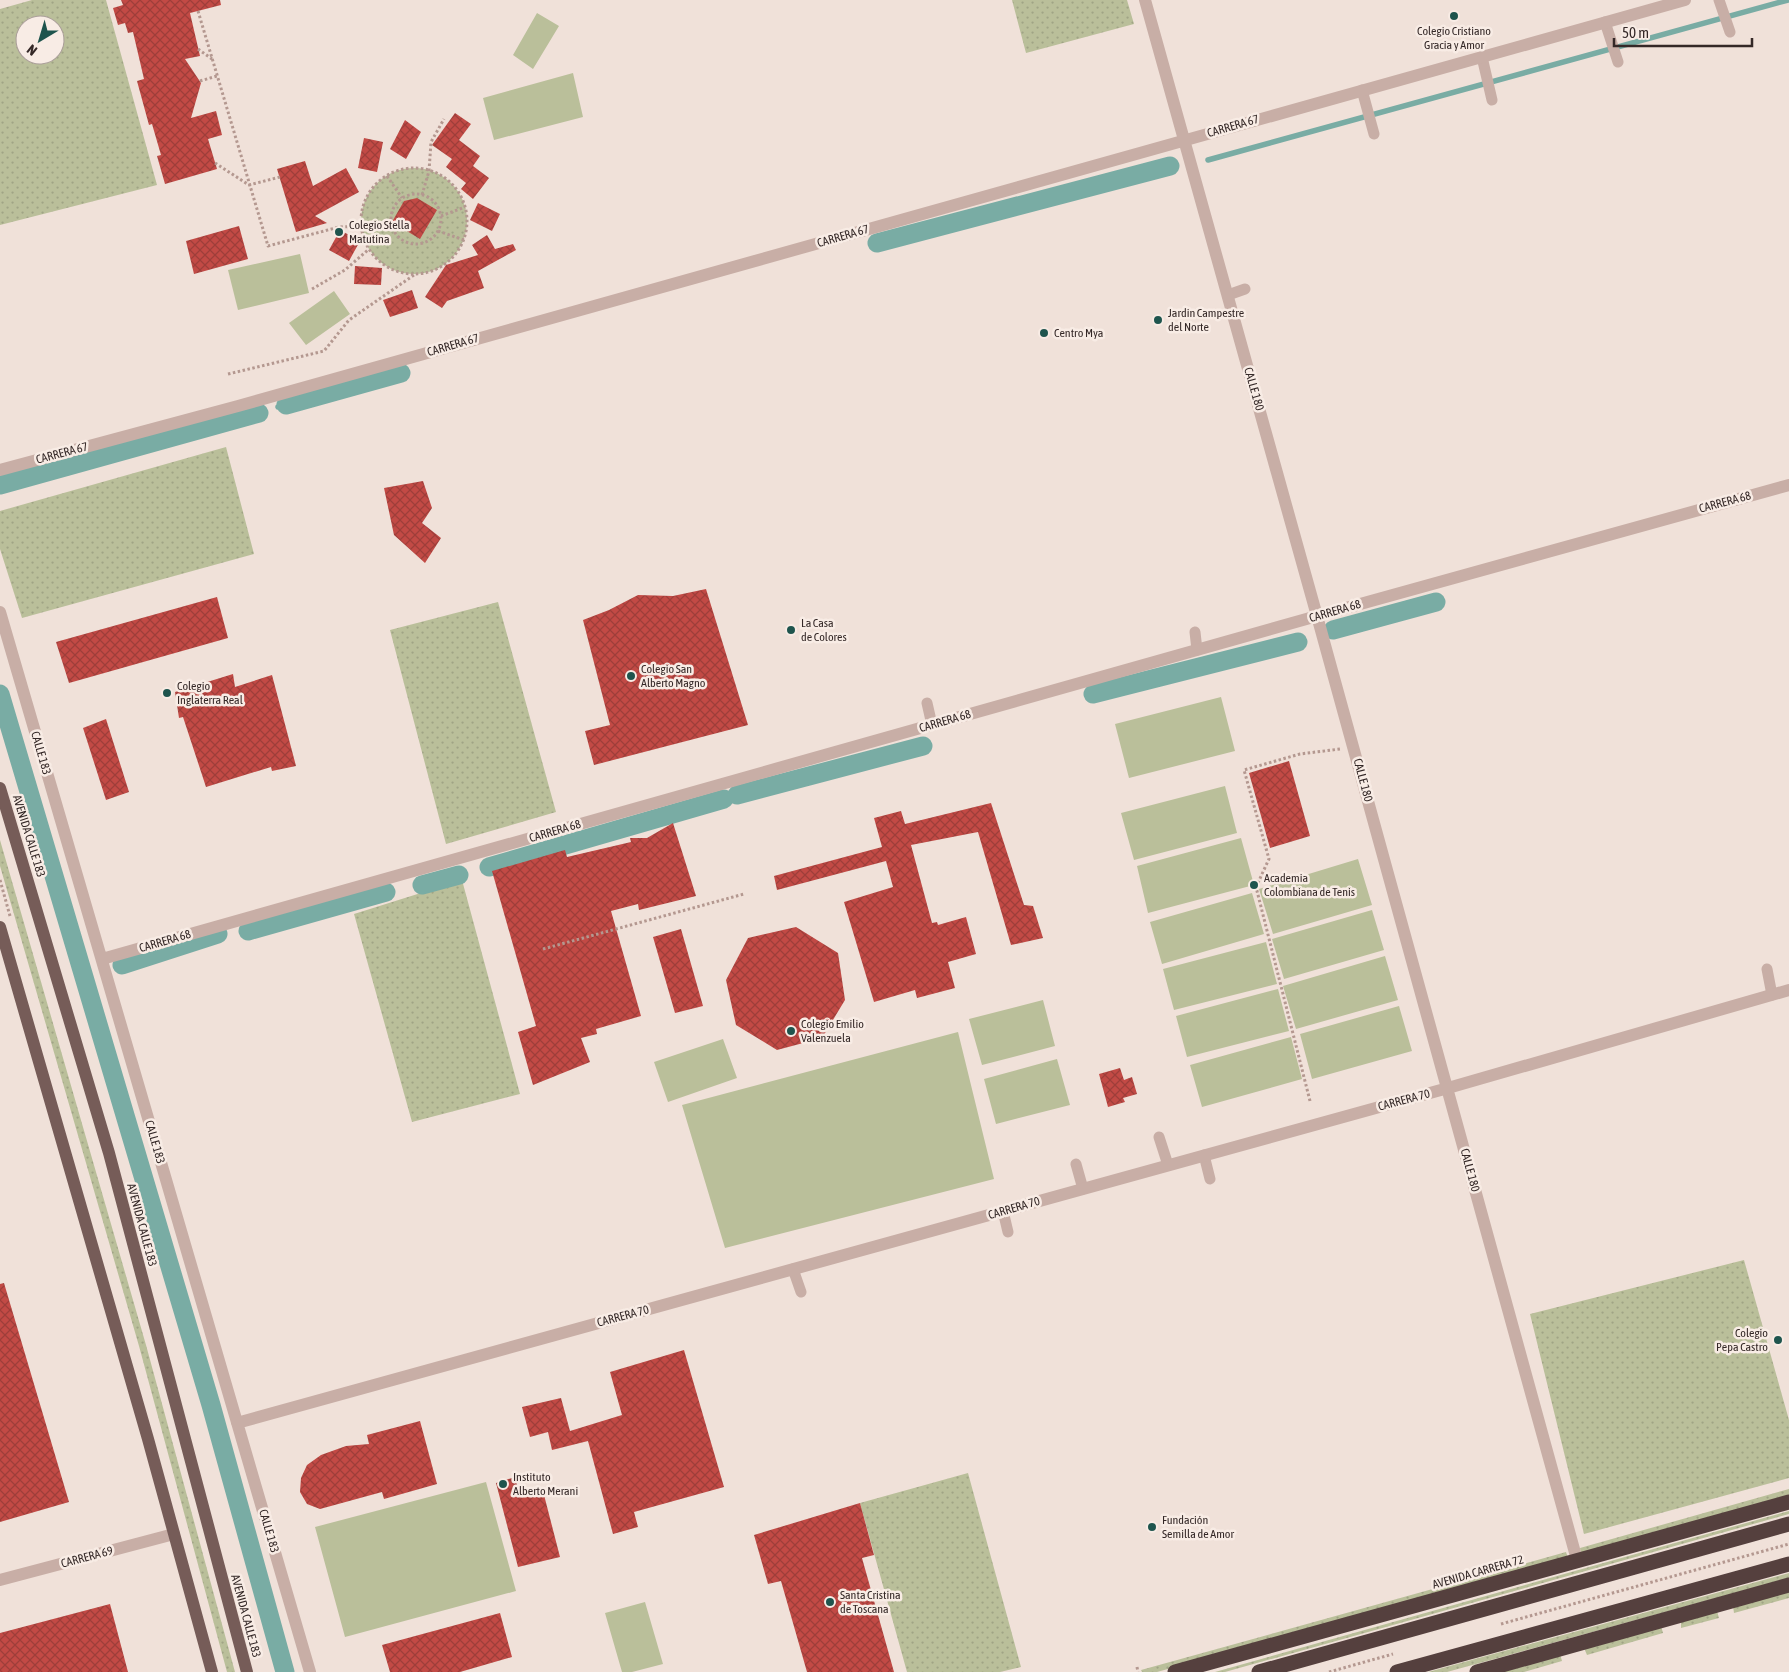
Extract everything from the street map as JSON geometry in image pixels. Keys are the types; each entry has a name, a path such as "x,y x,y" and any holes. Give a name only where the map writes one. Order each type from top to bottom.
{"highway":[{"name":"AVENIDA CARRERA 72","path":"1175,1672 1789,1502"},
{"path":"1259,1672 1789,1524"},
{"path":"1398,1672 1789,1564"},
{"path":"1477,1672 1789,1584"}],"main road":[{"name":"AVENIDA CALLE 183","path":"0,788 108,1152 247,1672"},
{"path":"0,927 212,1672"}],"street":[{"name":"CALLE 180","path":"1144,0 1354,747 1577,1560"},
{"name":"CARRERA 67","path":"0,470 254,401 1184,140 1363,94 1482,57 1685,0"},
{"name":"CARRERA 68","path":"102,959 932,724 1789,485"},
{"name":"CALLE 183","path":"0,612 310,1672"},
{"name":"CARRERA 70","path":"237,1423 1448,1088 1789,990"},
{"name":"CARRERA 69","path":"0,1580 174,1534"}],"lane":[{"path":"1719,0 1730,32"},
{"path":"1606,22 1618,62"},
{"path":"1482,57 1492,100"},
{"path":"1363,94 1374,134"},
{"path":"1228,295 1245,289"},
{"path":"1194,632 1197,650"},
{"path":"927,703 932,724"},
{"path":"1766,969 1772,995"},
{"path":"1159,1137 1168,1165"},
{"path":"1204,1155 1210,1179"},
{"path":"1076,1164 1082,1189"},
{"path":"1003,1211 1008,1232"},
{"path":"793,1270 801,1292"}],"path":[{"path":"198,11 268,246 339,227 391,225"},
{"path":"198,49 212,59"},
{"path":"200,80 217,76"},
{"path":"422,194 429,171 431,142 444,119"},
{"path":"215,163 250,185 280,177"},
{"path":"409,168 429,171 444,178 456,190 464,207 466,222 464,240 457,252 446,264 431,272 414,274 398,272 382,263 369,249 362,233 361,214 367,197 377,182 386,176 409,168"},
{"path":"386,176 402,198"},
{"path":"413,194 422,194 436,204 441,216 438,231 429,241 414,245 399,238 391,225 393,208 402,198 413,194"},
{"path":"441,216 464,207"},
{"path":"438,231 464,240"},
{"path":"312,289 345,270 369,249"},
{"path":"228,374 324,351 349,320 414,274"},
{"path":"1310,1101 1256,887 1269,858 1244,770 1300,754 1354,747"},
{"path":"543,949 744,894"},
{"path":"1492,1627 1789,1544"},
{"path":"1329,1672 1396,1653"},
{"path":"1136,1667 1138,1672"}],"green space":[{"path":"32,0 106,0 157,185 0,225 0,9"},
{"path":"1012,0 1127,0 1134,24 1026,53"},
{"path":"537,13 559,26 533,69 513,55"},
{"path":"573,73 583,117 494,140 483,98"},
{"path":"414,168 434,172 451,184 463,201 467,221 463,241 451,258 434,270 414,274 394,270 377,258 365,241 361,221 365,201 377,184 394,172"},
{"path":"300,254 309,293 238,310 228,270"},
{"path":"334,291 350,314 306,345 289,323"},
{"path":"226,447 254,554 22,618 0,549 0,511"},
{"path":"498,602 556,812 446,844 390,630"},
{"path":"1221,697 1235,751 1129,778 1115,724"},
{"path":"1225,786 1237,833 1134,860 1121,813"},
{"path":"1241,838 1254,885 1148,913 1137,866"},
{"path":"0,840 146,1345 235,1672 227,1672 139,1346 0,866"},
{"path":"1358,859 1372,905 1273,934 1259,889"},
{"path":"462,880 520,1094 412,1122 354,914"},
{"path":"1252,893 1264,934 1162,964 1150,922"},
{"path":"1372,910 1384,950 1284,979 1272,939"},
{"path":"1266,942 1277,984 1174,1010 1163,969"},
{"path":"1385,956 1398,1000 1296,1029 1283,986"},
{"path":"1278,989 1289,1031 1187,1057 1176,1016"},
{"path":"1043,1000 1055,1046 982,1065 969,1019"},
{"path":"1399,1006 1412,1051 1312,1079 1300,1034"},
{"path":"958,1032 994,1179 725,1248 682,1105"},
{"path":"1291,1037 1302,1079 1202,1107 1190,1065"},
{"path":"723,1039 737,1078 668,1102 654,1062"},
{"path":"1057,1059 1070,1105 996,1124 984,1079"},
{"path":"1744,1260 1789,1420 1789,1478 1584,1534 1530,1314"},
{"path":"968,1473 1021,1667 1000,1672 907,1672 860,1503"},
{"path":"486,1482 516,1591 345,1637 315,1527"},
{"path":"1789,1489 1789,1496 1581,1554 1580,1548"},
{"path":"1789,1511 1789,1514 1225,1672 1215,1672"},
{"path":"1566,1552 1568,1558 1157,1672 1142,1672 1141,1670"},
{"path":"1789,1573 1789,1578 1447,1672 1428,1672"},
{"path":"1789,1590 1789,1598 1734,1613 1733,1606"},
{"path":"645,1602 663,1664 632,1672 622,1672 605,1613"},
{"path":"1717,1611 1719,1618 1681,1628 1681,1621"},
{"path":"1661,1626 1663,1633 1587,1655 1584,1648"},
{"path":"1560,1654 1562,1661 1524,1672 1498,1672"}],"building":[{"path":"121,0 220,0 221,5 190,13 200,56 185,59 201,83 191,118 216,111 222,135 208,139 217,169 165,184 157,156 161,155 152,124 149,125 137,81 144,79 133,32 128,33 125,23 118,25 113,8 123,5"},
{"path":"455,113 471,124 459,140 480,156 473,166 489,178 473,199 461,189 466,183 446,167 452,159 432,145"},
{"path":"405,120 421,132 406,159 390,149"},
{"path":"364,138 383,142 377,172 358,168"},
{"path":"305,161 313,186 346,168 359,192 315,216 327,223 296,232 277,169"},
{"path":"417,198 437,210 420,239 392,222 404,201"},
{"path":"478,203 500,214 492,231 470,220"},
{"path":"239,226 248,259 194,274 186,241"},
{"path":"340,230 360,241 349,261 329,250"},
{"path":"487,235 495,249 513,244 516,250 478,271 484,288 447,301 442,308 425,297 446,265 478,255 472,245"},
{"path":"355,266 382,268 381,285 354,284"},
{"path":"412,290 418,308 390,317 383,300"},
{"path":"423,481 432,508 422,523 441,538 425,563 394,535 384,488"},
{"path":"706,589 748,725 594,765 585,731 610,725 583,620 609,610 638,595 673,596"},
{"path":"217,597 228,638 69,683 56,642"},
{"path":"233,674 235,687 272,675 296,766 272,771 271,767 206,787 183,717 179,718 175,692"},
{"path":"106,719 129,792 106,800 83,728"},
{"path":"1289,761 1310,836 1270,848 1249,773"},
{"path":"991,803 1024,905 1033,906 1043,938 1011,945 978,832 911,845 932,923 937,922 938,925 966,917 976,954 948,962 955,988 917,998 915,990 874,1002 844,902 893,887 886,861 777,890 774,876 882,847 874,818 901,811 905,824"},
{"path":"673,823 696,896 639,910 638,904 611,911 641,1016 596,1029 597,1034 581,1038 590,1062 533,1085 518,1032 536,1026 492,871 565,850 567,857 631,842 630,838 647,838"},
{"path":"796,927 838,953 845,1000 822,1038 777,1050 736,1025 726,980 748,938"},
{"path":"681,929 703,1006 675,1013 653,937"},
{"path":"1120,1068 1124,1080 1132,1077 1137,1094 1123,1098 1125,1102 1108,1107 1099,1074"},
{"path":"4,1283 69,1502 0,1522 0,1284"},
{"path":"684,1350 724,1487 634,1512 638,1527 613,1534 588,1441 552,1450 548,1432 530,1437 522,1407 561,1398 570,1431 622,1415 610,1372"},
{"path":"420,1421 437,1484 384,1499 382,1492 320,1509 307,1504 300,1492 301,1478 307,1465 321,1455 346,1446 369,1444 367,1435"},
{"path":"515,1477 520,1497 543,1491 560,1557 518,1567 496,1483"},
{"name":"Santa Cristina de Toscana","path":"860,1503 874,1555 862,1558 894,1672 807,1672 781,1581 768,1584 754,1535"},
{"path":"110,1604 128,1672 0,1672 0,1633"},
{"path":"500,1613 512,1657 460,1672 390,1672 382,1645"}],"waterway":[{"path":"1208,160 1788,0"},
{"path":"877,243 1170,166"},
{"path":"286,405 401,373"},
{"path":"278,407 286,405"},
{"path":"0,485 259,413"},
{"path":"1333,630 1436,602"},
{"path":"1093,694 1298,642"},
{"path":"0,694 211,1405 285,1672"},
{"path":"737,795 923,746"},
{"path":"489,867 724,799"},
{"path":"422,885 459,875"},
{"path":"248,931 386,892"},
{"path":"122,965 218,934"}],"place":[{"name":"Colegio Cristiano Gracia y Amor","path":"1454,16"},
{"name":"Colegio Stella Matutina","path":"339,232"},
{"name":"Jardin Campestre del Norte","path":"1158,320"},
{"name":"Centro Mya","path":"1044,333"},
{"name":"La Casa de Colores","path":"791,630"},
{"name":"Colegio San Alberto Magno","path":"631,676"},
{"name":"Colegio Inglaterra Real","path":"167,693"},
{"name":"Academia Colombiana de Tenis","path":"1254,885"},
{"name":"Colegio Emilio Valenzuela","path":"791,1031"},
{"name":"Colegio Pepa Castro","path":"1778,1340"},
{"name":"Instituto Alberto Merani","path":"503,1484"},
{"name":"Fundación Semilla de Amor","path":"1152,1527"},
{"name":"Santa Cristina de Toscana","path":"830,1602"}]}
